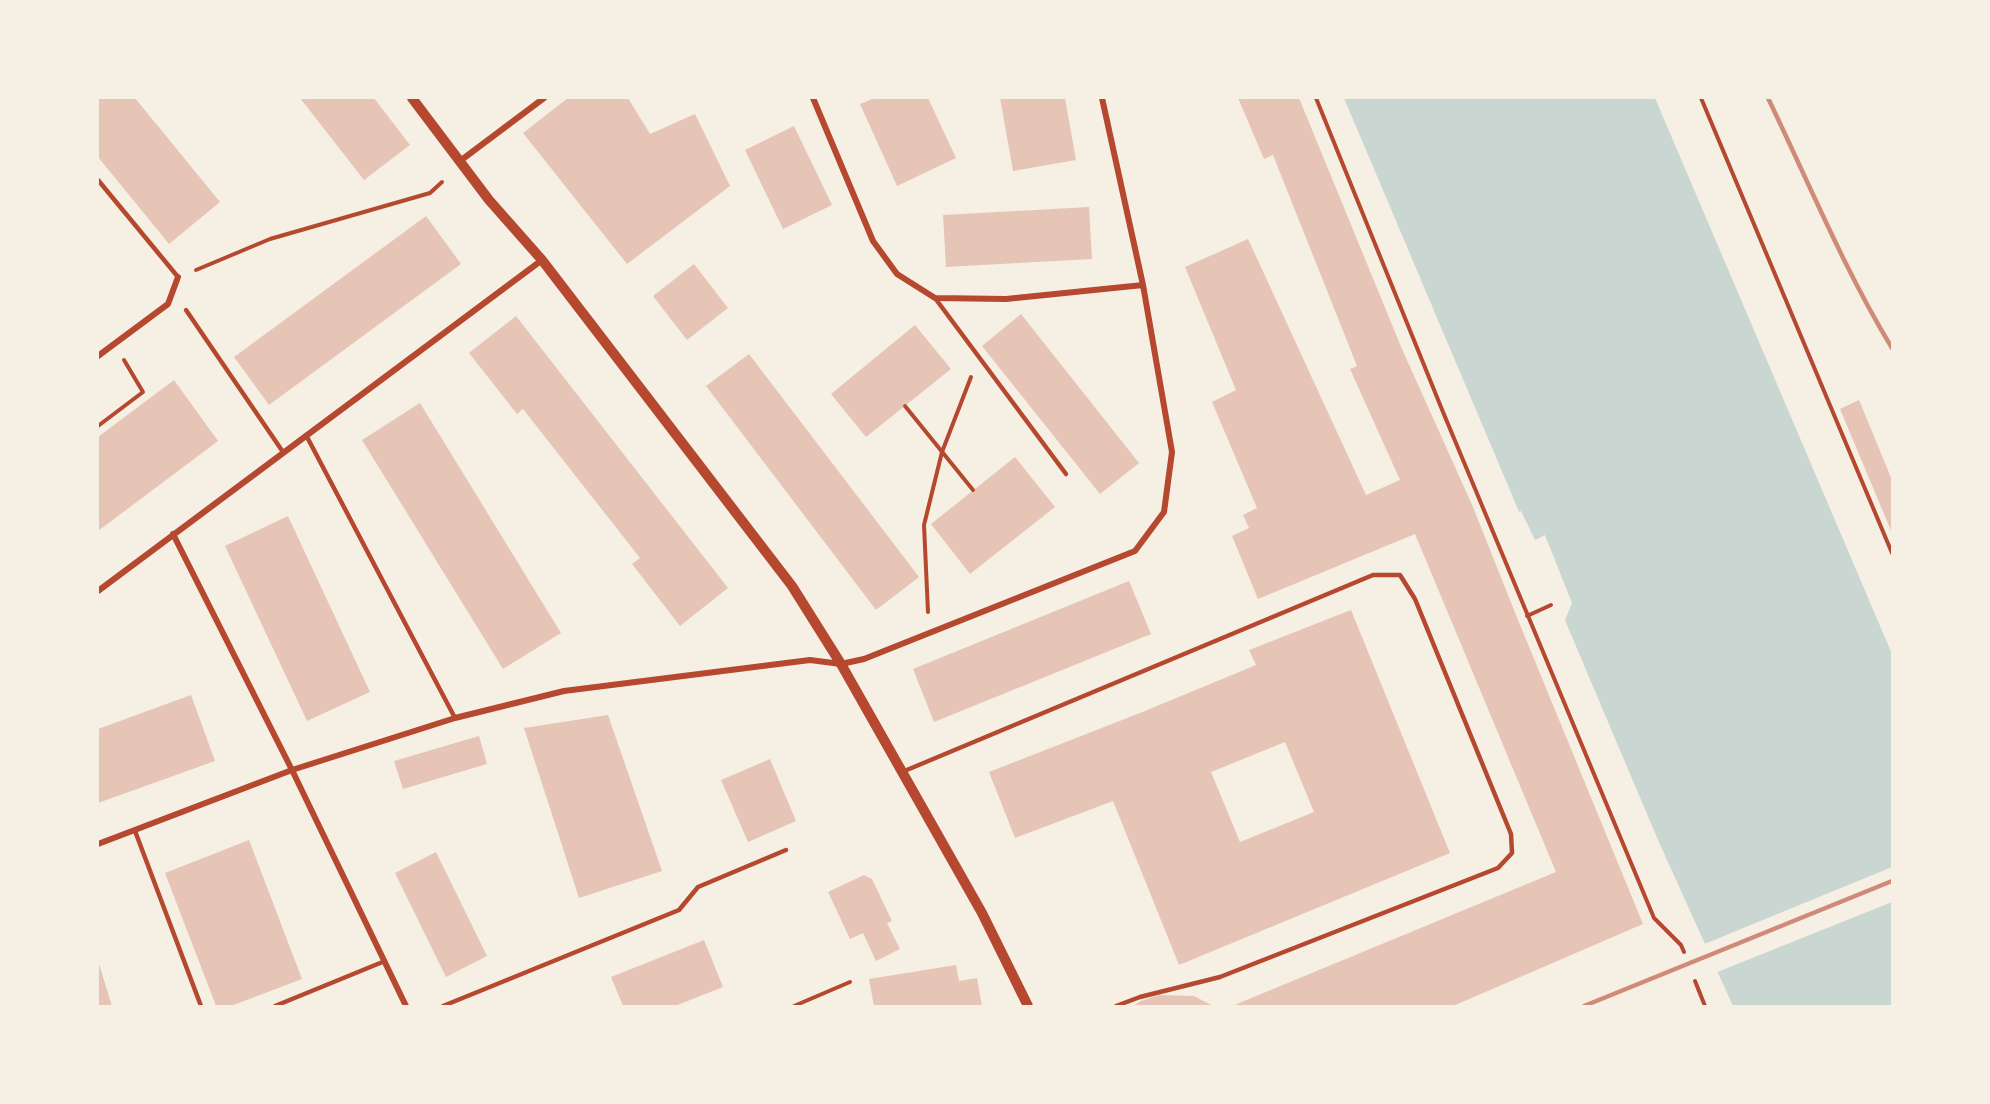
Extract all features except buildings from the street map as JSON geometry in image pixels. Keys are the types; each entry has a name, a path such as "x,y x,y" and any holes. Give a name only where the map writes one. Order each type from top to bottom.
{"street":[{"path":"412,98 489,200 542,260 792,586 841,664 903,772 982,913 1028,1006"},
{"path":"460,161 544,98"},
{"path":"813,98 873,241 897,274 935,298 1006,299 1143,285"},
{"path":"98,844 292,770 455,718 564,691 810,660 841,664 864,659 1135,551 1164,512 1172,452 1143,285 1102,98"},
{"path":"98,591 542,260"},
{"path":"98,356 168,304 178,277"},
{"path":"173,534 292,770 406,1006"}],"lane":[{"path":"98,180 178,277"},
{"path":"935,298 1066,474"},
{"path":"186,310 283,452"},
{"path":"306,435 455,718"},
{"path":"903,772 1372,575 1400,575 1415,599 1511,834 1512,853 1498,868 1231,973 1140,997 1116,1006"},
{"path":"135,831 201,1006"},
{"path":"443,1006 679,910 698,887 786,850"},
{"path":"275,1006 385,961"}],"path":[{"path":"1316,98 1527,616 1654,918 1682,945 1684,952"},
{"path":"1701,98 1893,553"},
{"path":"178,277 270,239 430,193 442,182"},
{"path":"98,426 143,392 121,355 120,339"},
{"path":"928,612 924,525 942,452 979,357"},
{"path":"905,406 973,490"},
{"path":"1527,616 1551,605"},
{"path":"1695,981 1705,1006"},
{"path":"794,1006 850,982"}],"shaded area":[{"path":"1344,98 1655,98 1892,654 1892,1006 1733,1006 1658,840"}],"pier":[{"path":"1521,511 1535,540 1545,535 1572,603 1563,625 1516,513"},
{"path":"1892,867 1892,902 1715,973 1702,945"}],"railway":[{"path":"1768,98 1842,256 1892,348"},
{"path":"1584,1006 1892,881"}]}
